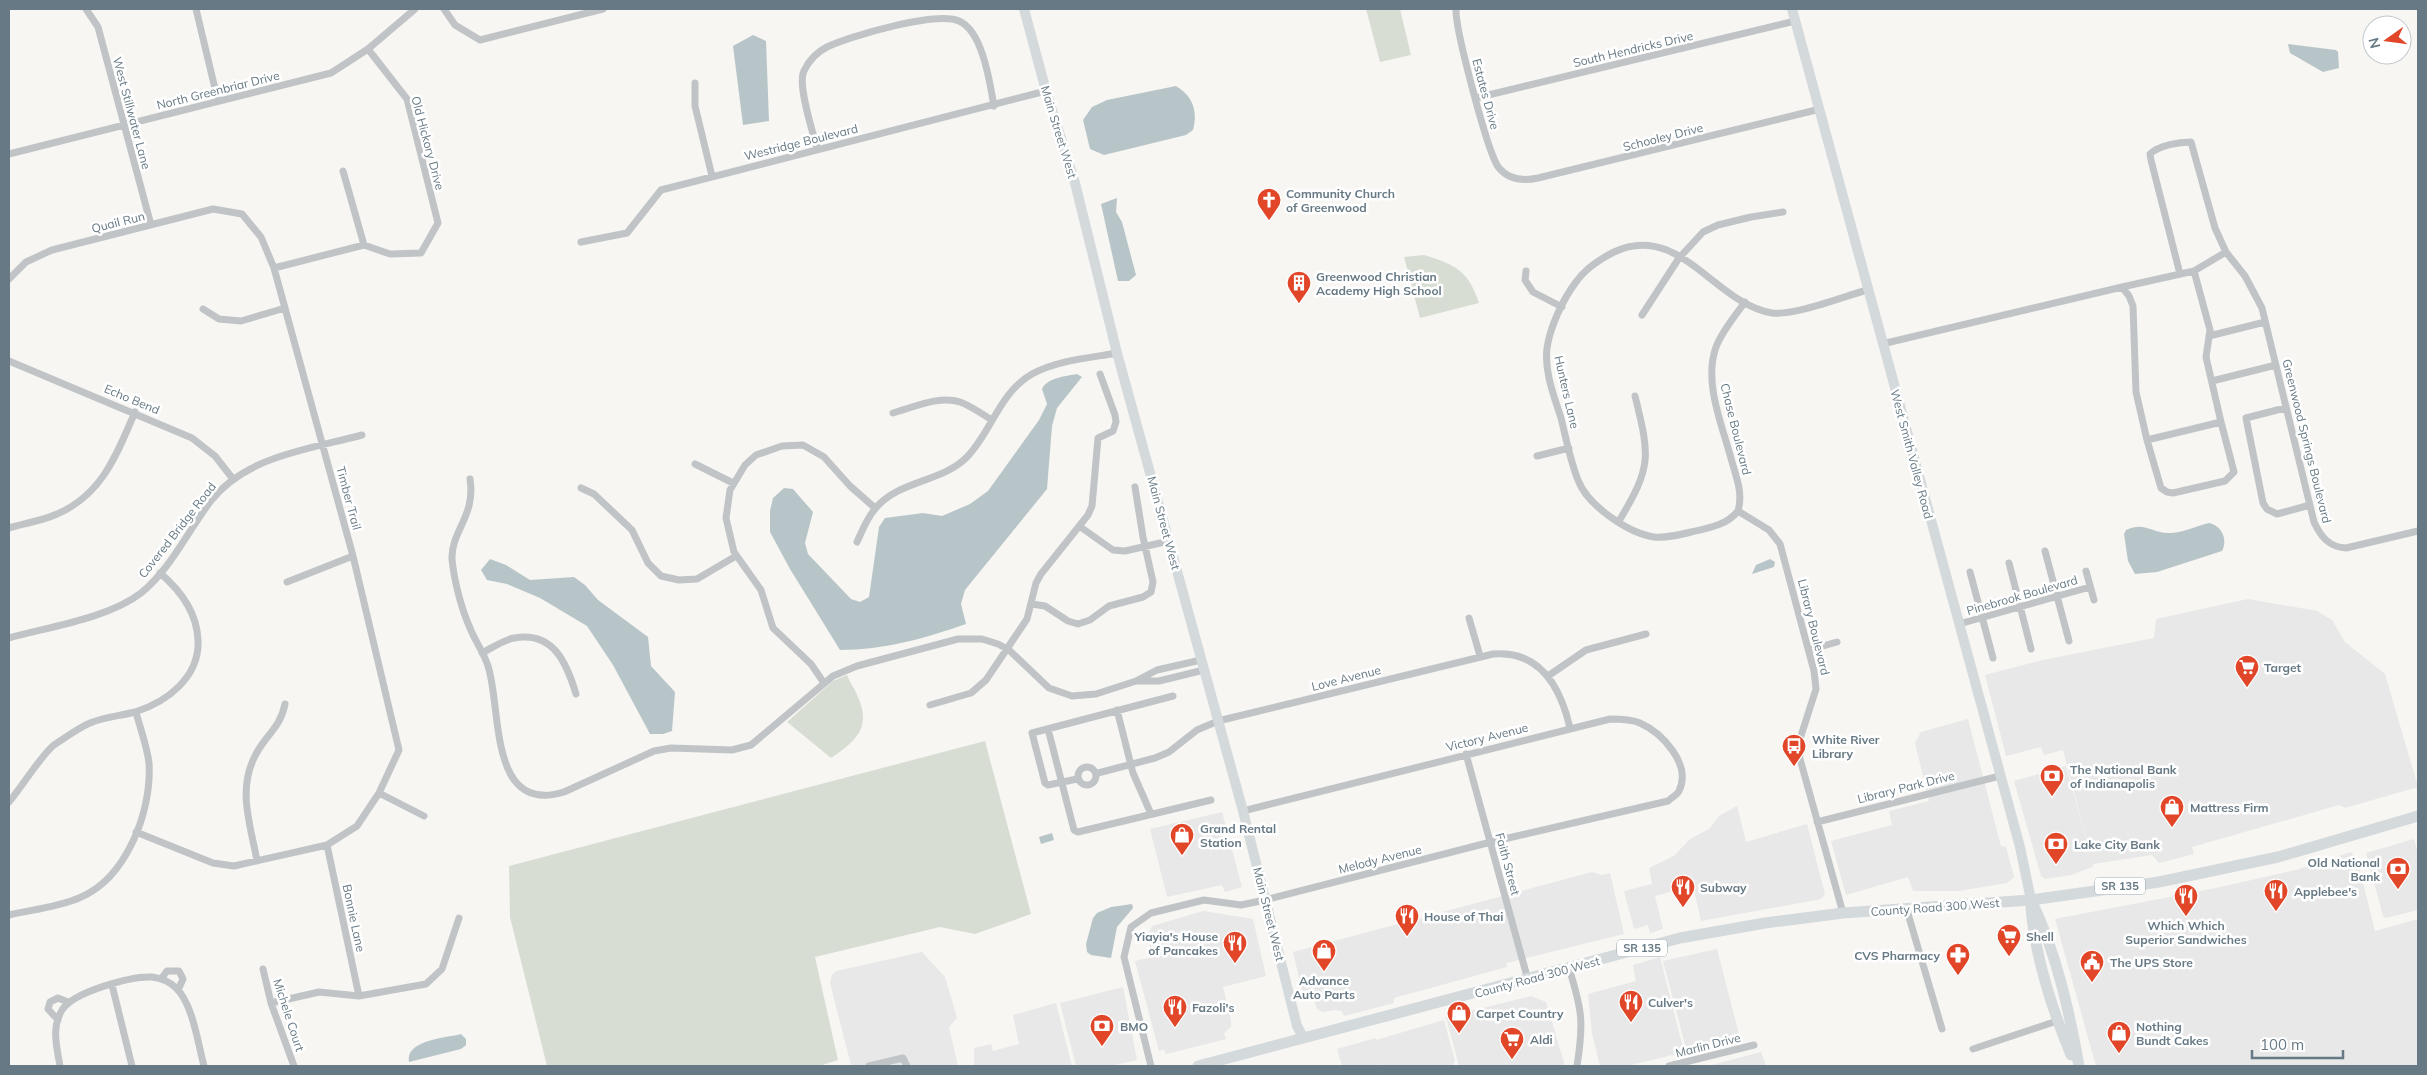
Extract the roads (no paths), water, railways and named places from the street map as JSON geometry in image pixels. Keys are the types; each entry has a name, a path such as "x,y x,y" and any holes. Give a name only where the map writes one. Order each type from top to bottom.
{"main road":[{"name":"Main Street West","path":"1024,9 1046,91 1075,183 1117,353 1243,811 1297,1026 1303,1037"},
{"name":"West Smith Valley Road","path":"1792,9 2020,847 2031,900 2033,925 2057,1021 2077,1066"},
{"name":"SR 135","path":"2031,900 2209,873 2278,857 2418,816"},
{"name":"West Smith Valley Road","path":"2031,900 2041,921 2070,1016 2077,1066"},
{"name":"County Road 300 West","path":"1198,1066 1303,1037 1528,980 1680,938 1765,923 1843,913 1906,907 2031,900"}],"street":[{"name":"West Stillwater Lane","path":"86,9 98,27 151,225"},
{"path":"196,9 218,101"},
{"name":"North Greenbriar Drive","path":"9,154 330,72 368,49 415,9"},
{"path":"444,9 456,25 480,40 598,12 603,9"},
{"name":"Estates Drive","path":"1456,9 1463,51 1495,162 1510,177"},
{"path":"817,148 803,87 802,72 813,56 827,47 912,20 959,21 970,29 987,68 994,106"},
{"name":"South Hendricks Drive","path":"1476,98 1795,22"},
{"name":"Old Hickory Drive","path":"364,245 390,254 421,253 438,224 407,99 368,49"},
{"path":"695,83 695,106 712,176"},
{"name":"Westridge Boulevard","path":"581,242 627,233 661,190 817,148 994,106 1046,91"},
{"name":"Schooley Drive","path":"1510,177 1519,180 1538,178 1820,109"},
{"name":"Greenwood Springs Boulevard","path":"2180,274 2150,154 2154,150 2183,142 2191,142 2215,228 2226,252 2245,276 2262,308 2285,408 2310,505 2319,532 2326,542 2336,548 2358,546 2418,531"},
{"path":"274,268 364,245 343,171"},
{"name":"Quail Run","path":"9,280 26,262 52,250 213,209 242,214"},
{"path":"1642,315 1695,239 1712,228 1767,213 1783,212"},
{"name":"Timber Trail","path":"136,832 213,864 234,866 327,845 357,826 379,793 399,750 353,556 274,268 261,237 242,214"},
{"name":"Hunters Lane","path":"1738,511 1725,523 1667,537 1646,535 1600,510 1586,495 1578,480 1568,448 1546,357 1551,331 1576,282 1598,261 1617,250 1640,244 1653,245 1680,258 1745,302 1766,311 1782,313 1868,290"},
{"path":"1882,344 2194,271 2226,252"},
{"path":"1526,271 1525,280 1533,292 1562,307"},
{"path":"2122,287 2130,296 2133,306 2136,392 2147,440 2161,488 2173,493 2225,480 2231,477 2234,472 2206,356 2206,343 2209,336 2206,310 2194,271"},
{"name":"Chase Boulevard","path":"1738,511 1740,489 1719,415 1712,382 1712,368 1717,345 1745,302"},
{"path":"203,309 219,319 241,322 285,308"},
{"path":"2209,336 2265,322"},
{"path":"857,542 875,508 906,487 931,479 956,467 975,448 1010,393 1031,375 1053,366 1117,353"},
{"name":"Echo Bend","path":"9,361 135,412 192,438 215,456 232,479"},
{"path":"2212,381 2276,365"},
{"path":"930,705 963,697 980,687 1026,619 1032,604 1036,583 1041,574 1079,526 1092,506 1098,438 1113,432 1115,428 1115,415 1100,374"},
{"path":"1619,521 1645,469 1647,456 1646,443 1635,396"},
{"path":"893,413 934,402 953,401 961,403 992,420"},
{"path":"2285,408 2246,418 2263,503 2277,514 2310,505"},
{"path":"9,528 57,514 83,500 102,480 115,458 135,412"},
{"path":"2147,440 2221,422"},
{"name":"Covered Bridge Road","path":"9,638 113,609 141,592 160,573 211,500 232,479 267,460 362,435"},
{"path":"824,683 811,664 773,628 761,590 736,556 730,542 726,518 727,505 733,483 745,465 756,455 782,446 803,445 824,456 850,486 875,508"},
{"path":"1537,456 1568,448"},
{"path":"695,464 733,483"},
{"path":"470,479 470,508 453,547 452,557 466,616 492,677 497,734 505,759 513,777 527,792 541,796 564,792 662,749 732,750 746,747 758,740 833,676 857,666 958,639 982,639 1007,649 1049,688 1072,696 1096,694 1136,681 1156,670 1202,665"},
{"path":"1032,604 1045,606 1068,621 1078,624 1090,620 1109,606 1148,595 1154,582 1145,546 1135,487"},
{"path":"582,488 594,494 632,530 648,563 661,576 679,580 696,579 736,556"},
{"name":"Library Boulevard","path":"1738,511 1769,530 1780,544 1809,650 1816,689 1798,742 1800,759 1843,913"},
{"path":"1079,526 1108,549 1120,551 1169,541"},
{"path":"2045,551 2069,641"},
{"path":"287,582 353,556"},
{"path":"2009,562 2031,649"},
{"path":"2086,571 2094,600"},
{"path":"1970,572 1993,658"},
{"path":"9,802 52,747 90,723 136,712 159,702 178,689 189,676 199,649 198,630 178,588 160,573"},
{"name":"Pinebrook Boulevard","path":"1959,624 2090,587"},
{"path":"1469,618 1480,656"},
{"path":"1548,676 1586,650 1646,634"},
{"path":"482,653 514,638 540,640 549,644 564,660 576,694"},
{"path":"1809,650 1838,642"},
{"name":"Love Avenue","path":"1098,773 1131,765 1169,752 1197,730 1218,721 1480,656 1497,654 1514,656 1531,663 1548,676 1563,701 1570,728"},
{"path":"1136,681 1159,681 1202,665"},
{"path":"1062,782 1048,785 1045,783 1032,733 1173,696"},
{"path":"257,861 244,799 248,777 255,756 282,719 285,704"},
{"path":"1117,710 1131,765 1150,814"},
{"path":"9,916 79,898 103,884 115,871 136,832 147,797 148,762 136,712"},
{"name":"Victory Avenue","path":"1243,811 1570,728 1619,719 1637,722 1655,732 1673,751 1681,775 1679,792 1668,801"},
{"path":"1048,730 1074,830 1078,832 1211,800"},
{"name":"Faith Street","path":"1466,754 1528,980"},
{"name":"Love Avenue","path":"1094,767 1098,773 1097,781 1082,785 1077,778 1078,771 1094,767"},
{"name":"Library Park Drive","path":"1817,822 2000,776"},
{"name":"Love Avenue","path":"1062,782 1077,778"},
{"path":"379,793 424,816"},
{"name":"Melody Avenue","path":"1151,1066 1124,957 1131,927 1151,913 1204,900 1242,905 1491,842 1668,801"},
{"name":"Bonnie Lane","path":"327,845 359,996"},
{"path":"1906,907 1942,1030"},
{"path":"271,1004 318,992 359,996 426,984 442,969 459,918"},
{"path":"1570,968 1581,1006 1583,1024 1577,1066"},
{"name":"Michele Court","path":"263,969 271,1004 294,1066"},
{"path":"161,979 167,971 179,971 183,979 178,990"},
{"path":"60,1066 56,1037 58,1020 68,1002 82,994 140,978 161,979 170,983 178,990 187,1003 204,1066"},
{"path":"112,985 132,1066"},
{"path":"58,1020 48,1009 50,1002 58,998 68,1002"},
{"path":"1973,1048 2057,1021"},
{"name":"Marlin Drive","path":"1669,1066 1754,1045"},
{"path":"869,1066 899,1058 904,1060 907,1066"}],"place":[{"name":"Community Church of Greenwood","path":"1269,221"},
{"name":"Greenwood Christian Academy High School","path":"1299,304"},
{"name":"Target","path":"2247,688"},
{"name":"White River Library","path":"1794,767"},
{"name":"The National Bank of Indianapolis","path":"2052,797"},
{"name":"Mattress Firm","path":"2172,828"},
{"name":"Grand Rental Station","path":"1182,856"},
{"name":"Lake City Bank","path":"2056,865"},
{"name":"Old National Bank","path":"2398,890"},
{"name":"Subway","path":"1683,908"},
{"name":"Applebee's","path":"2276,912"},
{"name":"Which Which Superior Sandwiches","path":"2186,917"},
{"name":"House of Thai","path":"1407,937"},
{"name":"Shell","path":"2009,957"},
{"name":"Yiayia's House of Pancakes","path":"1235,964"},
{"name":"Advance Auto Parts","path":"1324,972"},
{"name":"CVS Pharmacy","path":"1958,976"},
{"name":"The UPS Store","path":"2092,983"},
{"name":"Culver's","path":"1631,1023"},
{"name":"Fazoli's","path":"1175,1028"},
{"name":"Carpet Country","path":"1459,1034"},
{"name":"BMO","path":"1102,1047"},
{"name":"Nothing Bundt Cakes","path":"2119,1054"},
{"name":"Aldi","path":"1512,1060"}]}
